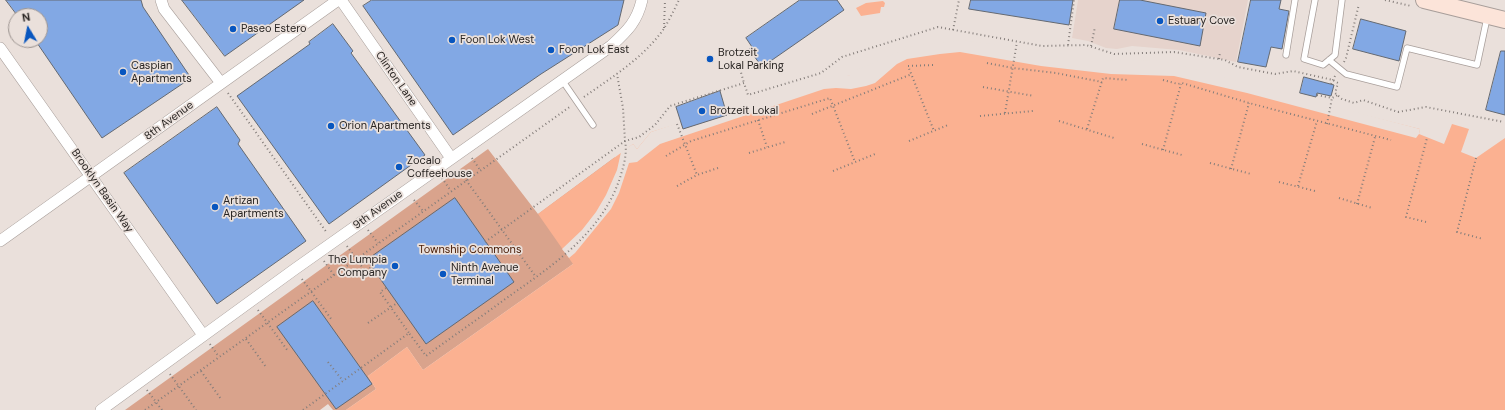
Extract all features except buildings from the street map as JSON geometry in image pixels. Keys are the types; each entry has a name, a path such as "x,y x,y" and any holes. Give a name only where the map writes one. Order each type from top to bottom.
{"main road":[{"path":"1424,0 1505,20"}],"street":[{"path":"161,0 164,9 221,83"},
{"name":"8th Avenue","path":"0,241 338,0"},
{"name":"Clinton Lane","path":"341,0 451,158"},
{"name":"9th Avenue","path":"101,410 406,190 611,46 630,30 642,0"},
{"name":"Brooklyn Basin Way","path":"0,48 203,335"}],"lane":[{"path":"1286,55 1295,0"},
{"path":"1315,0 1304,59 1323,64 1334,55 1342,0"},
{"path":"1329,60 1346,74 1397,87 1407,48 1477,65 1488,16"},
{"path":"562,80 593,125"}],"path":[{"path":"664,29 665,0"},
{"path":"145,410 466,180 617,74 636,59 664,29 679,0"},
{"path":"953,30 959,0"},
{"path":"1068,45 1074,0"},
{"path":"1331,84 1346,58 1359,4"},
{"path":"740,69 748,95 821,73 842,57 938,27 1042,46 1091,46 1114,54 1129,52 1174,52 1219,59 1238,67 1275,74 1293,71 1333,80 1338,83 1335,93 1342,100 1354,103 1363,100 1398,112 1426,107 1504,122"},
{"path":"1091,46 1094,27"},
{"path":"1006,114 1017,42"},
{"path":"1219,59 1220,52"},
{"path":"987,64 1056,73 1102,82"},
{"path":"933,65 908,66 934,131"},
{"path":"386,288 380,292 426,356 565,255 587,233 606,207 620,179 627,148 622,96 617,74"},
{"path":"812,114 912,74"},
{"path":"1088,129 1103,78 1128,80"},
{"path":"1163,80 1181,83 1249,103 1390,140"},
{"path":"221,83 337,240 356,259 365,271 372,266"},
{"path":"485,242 626,141 639,137 655,124 670,106 744,83"},
{"path":"1162,150 1181,83"},
{"path":"983,87 1034,96"},
{"path":"1317,95 1332,98 1338,95"},
{"path":"666,156 691,141 830,98 855,162"},
{"path":"1327,124 1332,98"},
{"path":"1231,169 1249,103"},
{"path":"980,116 1033,111"},
{"path":"758,120 767,147"},
{"path":"1059,121 1114,138"},
{"path":"1298,186 1317,121"},
{"path":"677,124 684,145 688,148 697,175"},
{"path":"909,141 948,125"},
{"path":"1357,204 1375,136"},
{"path":"1426,222 1406,217 1427,138"},
{"path":"749,153 785,142"},
{"path":"1142,144 1182,156"},
{"path":"833,171 875,154"},
{"path":"1476,158 1457,232 1483,239"},
{"path":"1210,163 1251,174"},
{"path":"677,186 697,175 718,168"},
{"path":"466,180 536,277"},
{"path":"1279,182 1315,191"},
{"path":"406,190 423,211"},
{"path":"1339,198 1372,208"},
{"path":"363,221 378,244"},
{"path":"318,253 334,275"},
{"path":"295,270 332,320"},
{"path":"251,301 288,351"},
{"path":"368,323 397,303"},
{"path":"303,410 409,333"},
{"path":"203,335 220,357"},
{"path":"246,338 266,367"},
{"path":"328,362 343,381"},
{"path":"163,365 196,410"},
{"path":"201,370 221,399"},
{"path":"141,381 162,410"}],"shaded area":[{"name":"Estuary Cove","path":"1078,0 1248,0 1236,62 1179,50 1132,46 1117,49 1106,48 1088,41 1072,38"},
{"path":"883,1 885,3 884,7 881,7 880,13 861,16 856,8 866,3"},
{"path":"929,47 1229,81 1420,129 1419,134 1444,144 1452,124 1469,129 1461,152 1476,158 1505,138 1505,410 346,410 376,389 368,376 407,347 423,370 573,264 538,214 633,144 637,149 651,132 816,81 847,76"}],"green space":[{"name":"Township Commons","path":"488,149 538,214 615,157 573,264 423,370 407,347 368,376 376,389 346,410 333,410 328,404 320,410 125,410"}],"pier":[{"path":"962,40 1070,55 1091,60 1163,61 1420,129 1419,134 1416,138 1247,93 1174,76 1111,74 1041,66 960,52 940,54 907,59 897,64 875,83 866,86 851,89 824,89 660,144 637,162 629,163 619,193 611,209 575,253 569,258 562,249 582,230 596,212 606,195 617,170 621,152 633,144 637,149 651,132 681,122 683,129 727,115 725,107 818,78 850,75 850,73 905,49 905,47"}],"place":[{"name":"Estuary Cove","path":"1160,21"},
{"name":"Paseo Estero","path":"233,29"},
{"name":"Foon Lok West","path":"452,40"},
{"name":"Foon Lok East","path":"551,50"},
{"name":"Brotzeit Lokal Parking","path":"710,59"},
{"name":"Caspian Apartments","path":"123,72"},
{"name":"Brotzeit Lokal","path":"702,111"},
{"name":"Orion Apartments","path":"331,126"},
{"name":"Zocalo Coffeehouse","path":"399,167"},
{"name":"Artizan Apartments","path":"215,207"},
{"name":"The Lumpia Company","path":"395,266"},
{"name":"Ninth Avenue Terminal","path":"443,274"}]}
